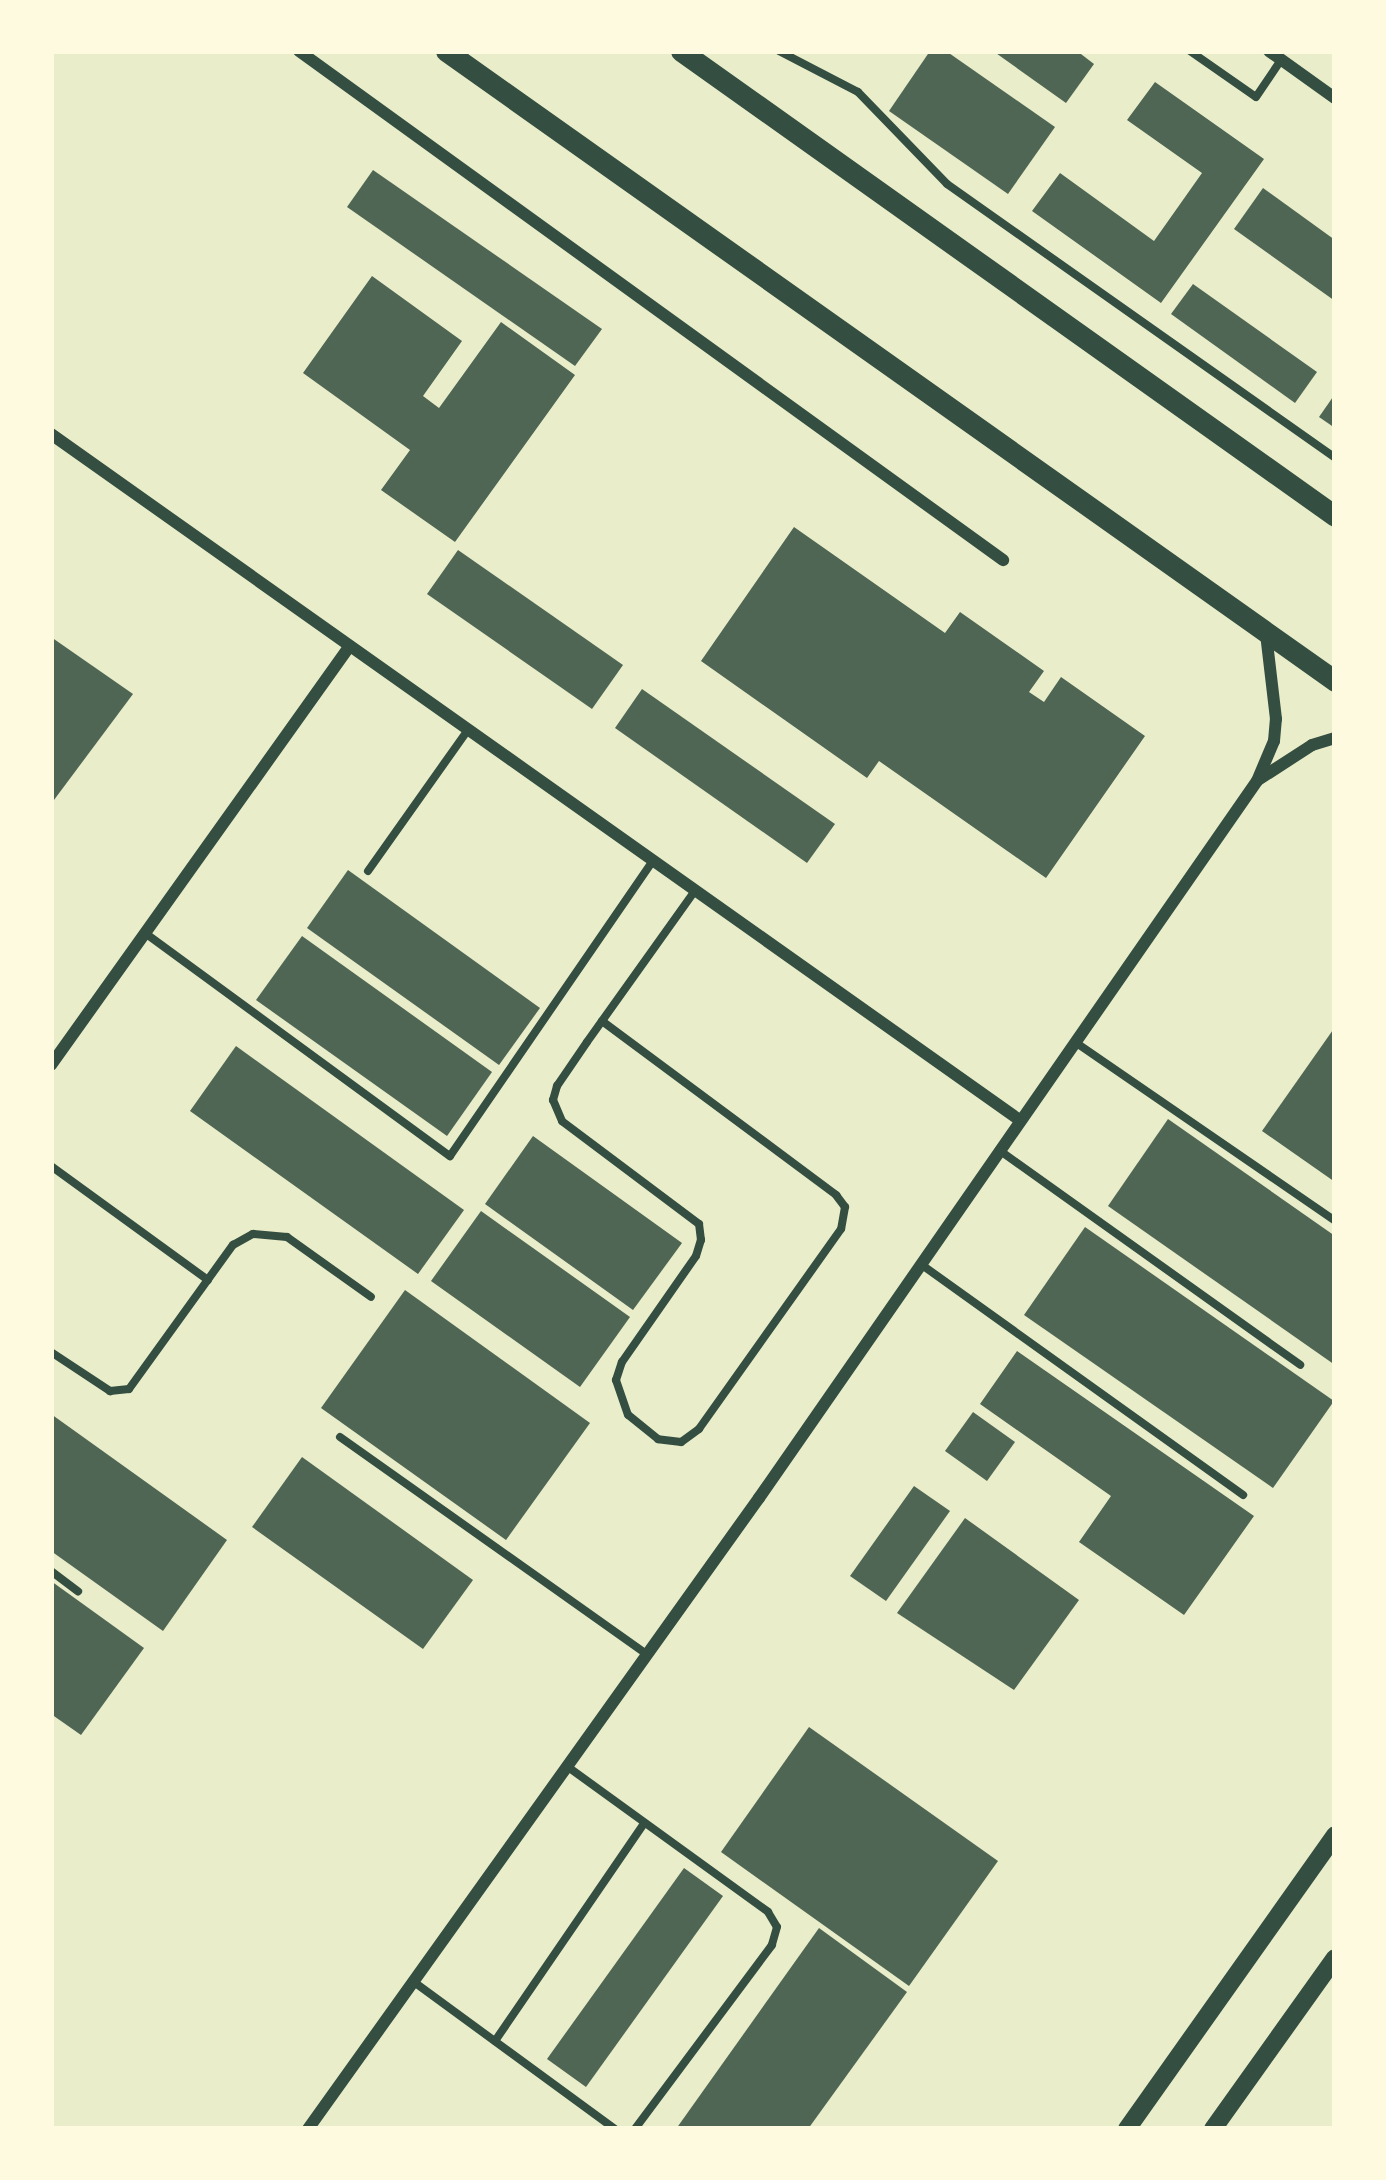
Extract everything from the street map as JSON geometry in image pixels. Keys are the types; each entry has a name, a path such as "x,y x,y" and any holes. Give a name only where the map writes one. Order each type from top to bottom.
{"main road":[{"path":"446,51 1335,681"},
{"path":"681,51 1335,516"}],"street":[{"path":"299,51 1003,560"},
{"path":"1268,51 1335,98"},
{"path":"1284,62 1296,51"},
{"path":"51,434 1018,1119"},
{"path":"308,2129 1257,781 1274,741 1276,719 1266,634"},
{"path":"51,1065 350,647"},
{"path":"1257,781 1312,745 1335,738"},
{"path":"1127,2129 1335,1835"},
{"path":"1213,2129 1335,1958"}],"lane":[{"path":"779,51 858,92 947,184 1335,458"},
{"path":"1190,51 1256,97 1284,62"},
{"path":"368,871 467,731"},
{"path":"146,933 450,1156 652,862"},
{"path":"602,1021 836,1195 844,1207 844,1222 815,1265 699,1430 681,1442 658,1439 628,1415 616,1380 622,1362 696,1256 699,1224 688,1211 562,1121 554,1108 557,1086 602,1021 694,892"},
{"path":"1074,1041 1335,1222"},
{"path":"998,1149 1300,1365"},
{"path":"51,1166 208,1280"},
{"path":"51,1352 110,1391 123,1393 242,1238 276,1233 371,1297"},
{"path":"919,1263 1243,1495"},
{"path":"340,1437 646,1654"},
{"path":"51,1571 78,1591"},
{"path":"566,1767 767,1912 777,1928 772,1945 635,2129"},
{"path":"495,2042 644,1823"},
{"path":"413,1982 615,2129"}],"building":[{"path":"930,51 946,51 1055,127 1008,194 889,111"},
{"path":"993,51 1077,51 1094,64 1066,103"},
{"path":"1155,82 1264,159 1161,303 1032,211 1060,173 1154,241 1202,173 1127,120"},
{"path":"373,170 602,329 575,366 347,207"},
{"path":"1263,188 1335,240 1335,301 1234,229"},
{"path":"372,276 462,341 423,396 439,408 501,322 575,375 455,542 381,490 410,450 303,373"},
{"path":"1193,284 1317,372 1295,403 1171,314"},
{"path":"1335,394 1335,428 1319,417"},
{"path":"794,527 945,633 960,612 1044,671 1029,692 1044,702 1061,677 1145,736 1046,878 879,761 867,778 701,661"},
{"path":"458,550 623,665 592,709 427,594"},
{"path":"51,637 133,694 51,804"},
{"path":"642,689 835,824 807,863 615,728"},
{"path":"348,870 540,1008 499,1065 307,928"},
{"path":"302,936 492,1072 447,1136 256,1000"},
{"path":"1335,1027 1335,1182 1262,1131"},
{"path":"236,1046 464,1210 418,1274 190,1111"},
{"path":"1168,1119 1335,1236 1335,1365 1108,1206"},
{"path":"533,1136 682,1243 633,1310 485,1204"},
{"path":"481,1211 630,1317 580,1387 431,1281"},
{"path":"1085,1227 1334,1401 1273,1488 1024,1315"},
{"path":"405,1290 590,1423 506,1540 321,1408"},
{"path":"1017,1351 1254,1516 1184,1615 1079,1542 1111,1496 980,1404"},
{"path":"973,1412 1015,1442 987,1481 945,1451"},
{"path":"51,1414 227,1540 163,1631 51,1551"},
{"path":"302,1457 473,1580 423,1649 252,1527"},
{"path":"914,1486 950,1511 886,1601 850,1576"},
{"path":"965,1518 1079,1600 1014,1690 897,1613"},
{"path":"51,1581 144,1648 81,1735 51,1714"},
{"path":"809,1727 998,1861 909,1986 721,1852"},
{"path":"684,1868 723,1896 586,2087 547,2059"},
{"path":"819,1928 907,1992 808,2129 676,2129"}]}
